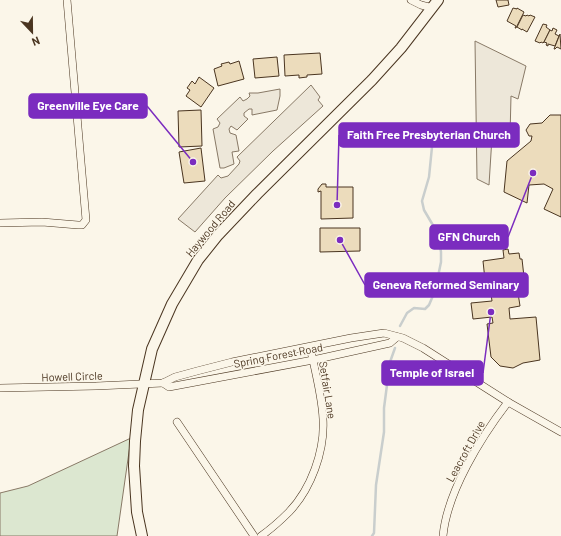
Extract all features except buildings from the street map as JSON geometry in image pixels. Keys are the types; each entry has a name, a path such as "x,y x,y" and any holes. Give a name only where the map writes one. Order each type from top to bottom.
{"main road":[{"name":"Haywood Road","path":"142,536 137,512 135,488 135,441 138,410 152,349 172,304 198,260 232,219 372,80 401,48 435,4"}],"street":[{"path":"0,223 42,222 82,225 86,220 67,0"},
{"path":"411,0 421,5 435,4"},
{"name":"Spring Forest Road","path":"144,383 163,383 175,377 197,371 372,334 384,333 403,338 423,348 508,402 561,432"},
{"name":"Spring Forest Road","path":"163,383 169,387 313,360 390,343 397,337"},
{"name":"Setfair Lane","path":"261,536 293,508 307,485 317,462 322,439 323,419 310,347"},
{"name":"Howell Circle","path":"0,388 96,386 144,383"},
{"name":"Leacroft Drive","path":"443,536 448,509 466,467 497,416 508,402"},
{"path":"177,422 254,536"}],"green space":[{"path":"131,438 117,536 0,536 0,493 28,486"}],"shaded area":[{"path":"475,41 526,66 518,99 511,96 510,136 492,137 489,185 477,179"},
{"path":"311,85 320,97 318,100 323,106 273,151 225,198 195,232 178,219 218,175 221,178 228,176 239,164 240,161 237,157"},
{"path":"280,89 277,110 252,115 252,109 249,109 244,113 244,116 248,119 237,130 231,126 229,129 230,133 236,135 239,151 232,152 234,164 220,168 213,129 218,127 220,123 217,119 240,97 243,101 250,96 249,93"}],"waterway":[{"path":"400,326 407,313 414,308 425,309 429,305 435,291 441,262 439,240 434,227 424,210 422,201 429,177 432,147"},
{"path":"372,536 374,533 376,485 384,432 384,408 390,362 395,348"}],"place":[{"name":"Greenville Eye Care","path":"193,162"},
{"name":"GFN Church","path":"533,173"},
{"name":"Faith Free Presbyterian Church","path":"337,205"},
{"name":"Geneva Reformed Seminary","path":"340,240"},
{"name":"Temple of Israel","path":"491,312"}]}
